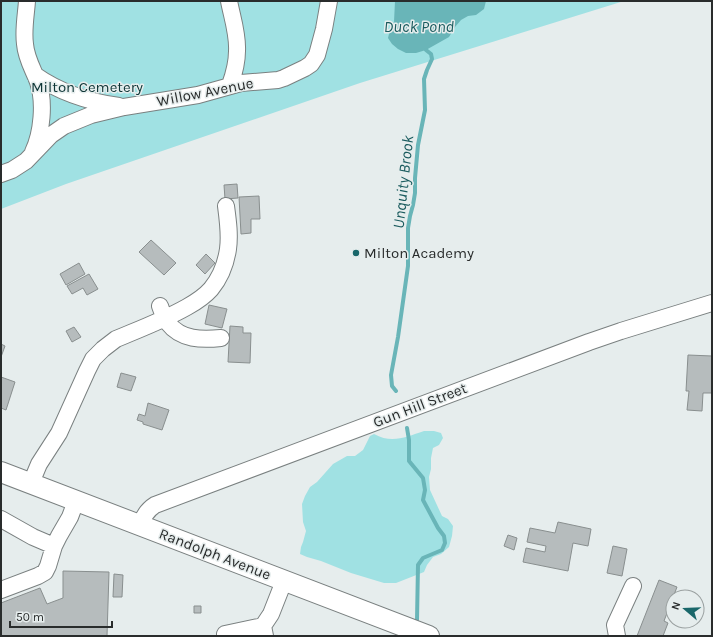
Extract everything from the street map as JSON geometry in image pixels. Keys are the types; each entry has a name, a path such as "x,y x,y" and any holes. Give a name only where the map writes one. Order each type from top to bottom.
{"main road":[{"name":"Randolph Avenue","path":"1,472 429,636"}],"street":[{"path":"27,1 24,25 26,52 40,91 41,108 38,140 32,155"},
{"path":"24,25 31,11 40,1"},
{"path":"229,1 236,35 237,50 235,67 230,85"},
{"name":"Willow Avenue","path":"1,174 19,166 51,135 64,126 91,115 124,106 188,97 230,85 278,80 299,72 311,64 317,55 326,24 329,1"},
{"path":"35,75 55,86 80,96 102,103 124,106"},
{"path":"31,483 39,464 59,433 87,371 97,354 116,339 162,312 178,312 204,296 213,286 220,274 227,256 229,228 226,206"},
{"name":"Gun Hill Street","path":"140,525 148,511 155,505 590,342 712,303"},
{"path":"162,312 172,327 188,337 201,339 221,338"},
{"path":"1,590 45,572 54,546 70,517 76,501"},
{"path":"1,519 33,537 54,546"},
{"path":"226,636 225,634 264,631 284,581"},
{"path":"617,636 615,625 633,586"}],"green space":[{"name":"Milton Cemetery","path":"1,1 624,1 360,83 66,184 1,209"},
{"path":"424,431 441,433 443,438 439,445 433,448 429,477 430,490 442,516 448,519 453,526 449,547 441,554 433,557 424,572 396,583 384,583 351,573 300,554 306,531 303,522 302,504 310,487 317,482 333,464 347,456 355,456 363,450 370,436 374,434 387,439 393,439"}],"water":[{"name":"Duck Pond","path":"395,1 486,1 484,9 476,15 468,16 461,20 449,37 426,50 416,53 406,53 392,44 388,38 394,22"}],"building":[{"path":"237,184 238,198 225,199 224,185"},
{"path":"259,196 260,219 251,219 251,233 241,234 239,197"},
{"path":"151,240 176,263 164,275 139,252"},
{"path":"206,254 215,263 205,274 196,265"},
{"path":"79,263 85,274 66,285 60,274"},
{"path":"89,274 98,289 87,295 83,288 72,294 67,286"},
{"path":"209,305 227,309 222,328 205,324"},
{"path":"230,326 243,327 243,333 251,333 250,363 228,362"},
{"path":"74,327 81,337 72,342 66,331"},
{"path":"1,344 5,346 1,357"},
{"path":"688,355 712,356 712,393 703,393 702,411 687,410 689,391 686,391"},
{"path":"121,373 136,377 131,391 117,387"},
{"path":"1,377 15,382 6,410 1,408"},
{"path":"148,403 169,410 162,430 143,424 143,422 137,420 139,414 145,416"},
{"path":"558,522 591,529 588,546 573,543 568,571 523,562 526,548 545,552 546,546 527,542 530,528 555,533"},
{"path":"508,535 517,538 514,550 504,546"},
{"path":"613,546 627,549 622,576 607,573"},
{"path":"63,571 109,572 107,636 1,636 1,603 40,588 47,604 63,598"},
{"path":"114,574 123,575 122,597 113,597"},
{"path":"659,580 677,587 676,589 665,589 664,621 666,629 663,636 637,636"},
{"path":"194,606 201,606 201,613 194,613"}],"waterway":[{"name":"Unquity Brook","path":"396,391 392,386 391,375 408,266 408,228 415,193 418,145 425,110 424,79 432,59 431,54 426,50"},
{"name":"Unquity Brook","path":"407,428 409,440 409,461 423,478 425,490 423,500 444,536 445,543 442,550 423,558 418,565 417,620"}],"place":[{"name":"Milton Academy","path":"356,253"}]}
